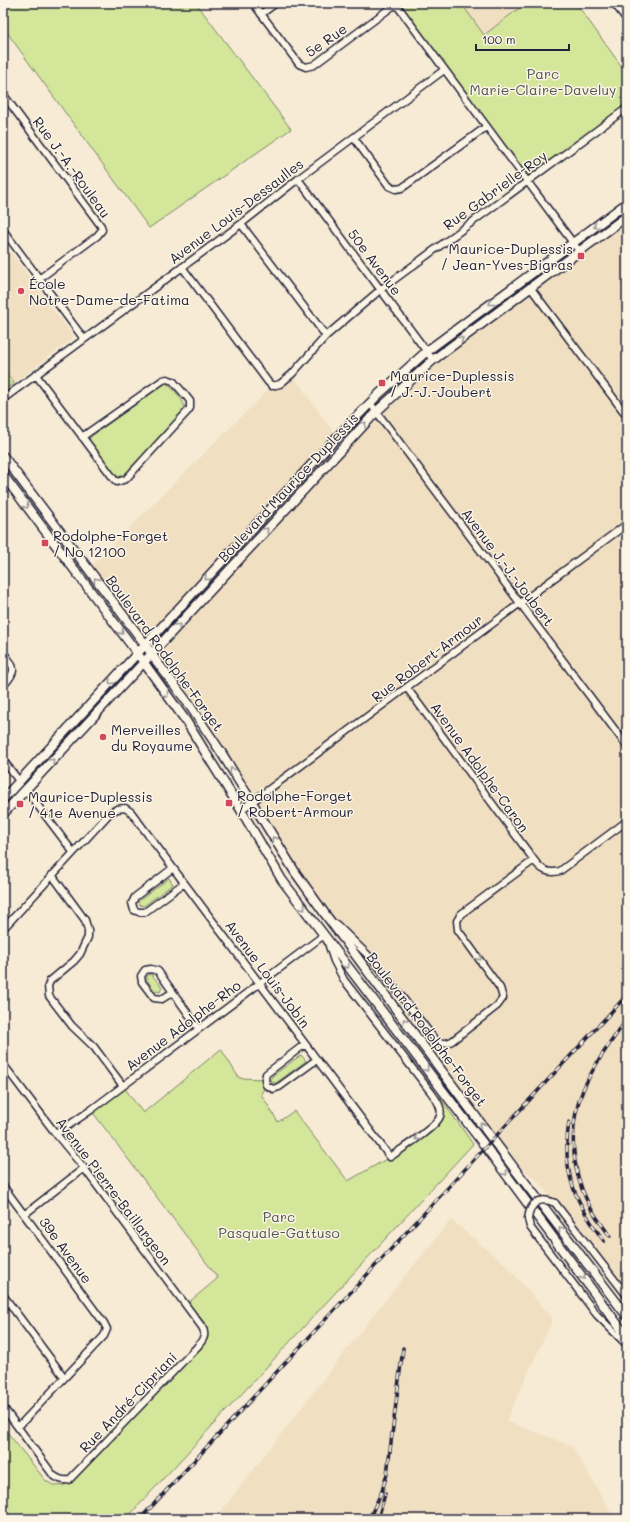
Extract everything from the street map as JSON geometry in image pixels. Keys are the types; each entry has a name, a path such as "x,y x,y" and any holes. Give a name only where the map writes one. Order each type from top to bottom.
{"street":[{"path":"253,3 261,14 276,3"},
{"path":"614,3 627,20"},
{"path":"397,4 444,70 579,251"},
{"name":"5e Rue","path":"261,14 299,64 306,67 314,65 397,4"},
{"name":"Avenue Louis-Dessaulles","path":"3,399 241,224 298,179 444,70"},
{"name":"Rue J.-A.-Rouleau","path":"3,94 101,226 102,230 97,236 39,279"},
{"name":"Rue Gabrielle-Roy","path":"182,267 268,382 272,386 280,384 292,374 326,336 380,290 627,108"},
{"path":"354,138 389,186 396,189 402,188 486,127"},
{"name":"50e Avenue","path":"298,179 433,360"},
{"name":"Boulevard Maurice-Duplessis","path":"3,799 370,402 427,351 627,203"},
{"name":"Boulevard Maurice-Duplessis","path":"3,814 377,410 433,360 627,216"},
{"path":"241,224 326,336"},
{"path":"3,230 84,339"},
{"path":"530,287 627,416"},
{"path":"36,375 82,437 114,480 117,482 126,479 188,412 190,408 190,401 173,381 167,379 163,380 82,437"},
{"name":"Avenue J.-J.-Joubert","path":"370,402 627,746"},
{"name":"Boulevard Rodolphe-Forget","path":"3,456 188,703 295,872 325,914 517,1172 627,1316"},
{"name":"Boulevard Rodolphe-Forget","path":"3,475 137,653 186,721 242,810 282,880 482,1142 627,1337"},
{"name":"Rue Robert-Armour","path":"242,810 627,524"},
{"path":"3,652 14,666 13,674 3,686"},
{"name":"Avenue Adolphe-Caron","path":"407,688 540,867 549,872 560,871 627,821"},
{"path":"3,760 19,781"},
{"path":"3,928 73,852 26,790"},
{"name":"Avenue Louis-Jobin","path":"73,852 110,813 117,809 125,808 131,812 390,1157"},
{"path":"325,914 375,962 432,1037 441,1044 452,1041 497,1006 503,998 500,988 457,926 457,921 461,914 534,860"},
{"path":"173,868 135,897 132,903 134,910 145,912 184,883"},
{"path":"282,880 295,872"},
{"path":"52,875 85,920 88,930 88,937 80,954 74,961 50,981 48,986 50,996 72,1026 94,1047 123,1086"},
{"name":"Boulevard Rodolphe-Forget","path":"326,937 334,961 344,980 430,1091 440,1108 441,1115 435,1124 390,1157"},
{"name":"Avenue Adolphe-Rho","path":"56,1134 123,1086 259,983 326,937"},
{"path":"173,992 162,999 154,998 142,982 141,976 145,970 151,969 158,972 173,992 199,1029"},
{"path":"305,1044 266,1074 266,1085 273,1089 279,1087 316,1060"},
{"name":"Avenue Pierre-Baillargeon","path":"3,1064 84,1168 202,1327 205,1334"},
{"path":"25,1214 84,1168"},
{"name":"39e Avenue","path":"3,1186 104,1323 107,1330 104,1336 64,1377"},
{"path":"627,1296 555,1203 548,1200 536,1202 528,1212 530,1227 597,1316 627,1345"},
{"path":"3,1294 64,1377 18,1427 3,1407"},
{"name":"Rue André-Cipriani","path":"18,1427 57,1479 64,1481 72,1478 197,1347 204,1338 205,1334"}],"shaded area":[{"path":"461,3 526,3 484,35"},
{"path":"627,216 627,1297 539,1182 507,1156 384,994 151,654 377,411 579,251"},
{"name":"École Notre-Dame-de-Fatima","path":"6,246 73,336 71,340 14,383 3,368 3,248"},
{"path":"292,374 337,437 145,644 88,569 272,386"},
{"path":"451,1220 505,1264 553,1319 506,1421 572,1446 613,1516 610,1519 215,1519 378,1309"}],"green space":[{"path":"3,3 196,3 291,129 149,228 3,27"},
{"name":"Parc Marie-Claire-Daveluy","path":"397,3 461,3 484,35 526,3 576,3 627,74 627,108 527,181"},
{"path":"3,368 14,383 3,391"},
{"path":"166,383 181,400 185,407 185,411 124,475 118,478 89,443 90,437"},
{"path":"169,878 173,884 144,906 140,905 138,902 140,900"},
{"path":"151,974 162,987 160,992 155,991 147,980 147,976"},
{"name":"Parc Pasquale-Gattuso","path":"221,1049 239,1078 265,1079 266,1085 261,1094 278,1122 294,1111 348,1181 390,1157 435,1124 441,1115 434,1099 439,1096 473,1144 126,1519 3,1519 3,1427 46,1481 55,1486 65,1485 209,1328 188,1303 218,1278 91,1110 123,1086 143,1113"},
{"path":"301,1055 306,1061 276,1083 272,1082 272,1076"}],"railway":[{"path":"140,1519 627,995"},
{"path":"610,1236 593,1212 582,1190 575,1162 575,1118 578,1104 587,1080 603,1053 627,1019"},
{"path":"569,1122 567,1156 573,1186 585,1213 604,1241"},
{"path":"369,1519 382,1491 387,1474 403,1348"},
{"path":"378,1519 385,1494"}],"place":[{"name":"Maurice-Duplessis / Jean-Yves-Bigras","path":"581,256"},
{"name":"École Notre-Dame-de-Fatima","path":"21,291"},
{"name":"Maurice-Duplessis / J.-J.-Joubert","path":"382,383"},
{"name":"Rodolphe-Forget / No 12100","path":"45,543"},
{"name":"Merveilles du Royaume","path":"103,737"},
{"name":"Rodolphe-Forget / Robert-Armour","path":"229,803"},
{"name":"Maurice-Duplessis / 41e Avenue","path":"20,804"}]}
